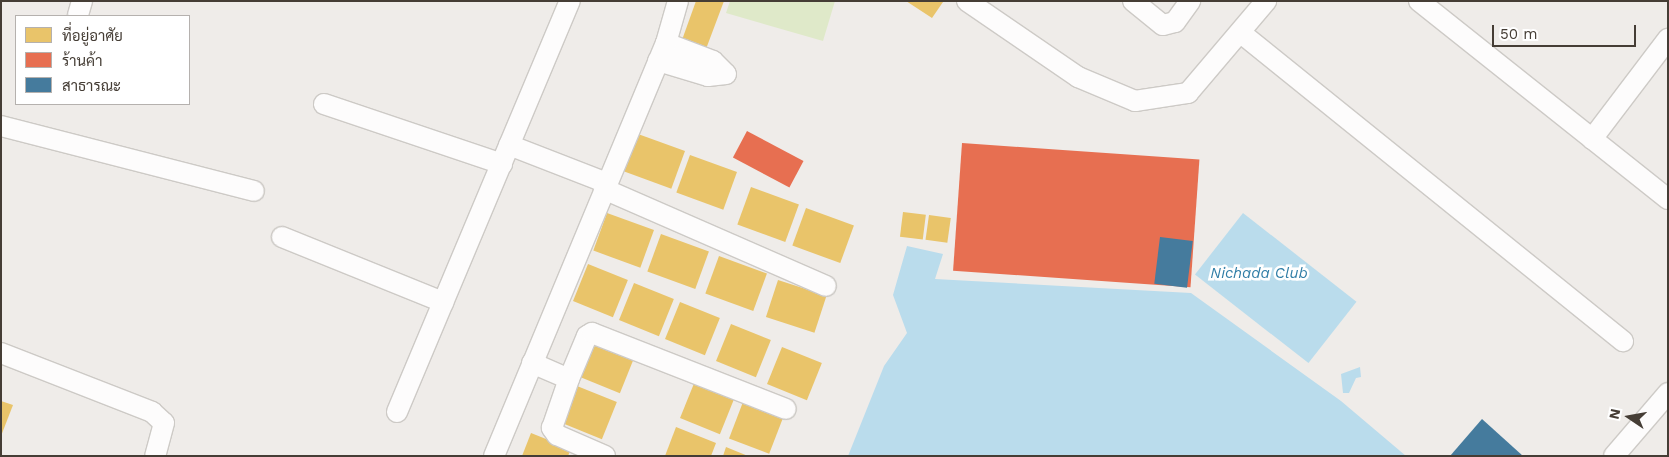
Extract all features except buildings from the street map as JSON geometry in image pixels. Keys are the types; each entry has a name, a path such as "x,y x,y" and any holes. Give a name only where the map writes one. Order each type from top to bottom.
{"street":[{"path":"397,412 570,1"},
{"path":"494,456 666,42 678,1"},
{"path":"967,1 1078,77 1136,102 1188,93 1241,33 1266,1"},
{"path":"1133,1 1163,25 1175,22 1190,1"},
{"path":"1419,1 1668,199"},
{"path":"1241,33 1622,341"},
{"path":"1592,139 1668,39"},
{"path":"658,61 708,76 726,74 713,60 666,42"},
{"path":"324,104 505,156 604,189 826,286"},
{"path":"1,126 254,191"},
{"path":"282,238 443,302"},
{"path":"605,456 557,435 552,428 569,379 587,336 600,333 786,410"},
{"path":"1,353 152,412 164,423 155,456"},
{"path":"532,363 569,379"},
{"path":"1614,456 1668,393"}],"green space":[{"path":"730,1 835,1 823,41 726,13"}],"water":[{"name":"Nichada Club","path":"1243,213 1356,302 1308,363 1195,274"},
{"path":"907,246 943,254 935,279 1191,293 1341,401 1406,456 848,456 884,366 907,333 893,295"},
{"path":"1360,367 1361,377 1356,378 1349,393 1343,393 1341,374"}]}
